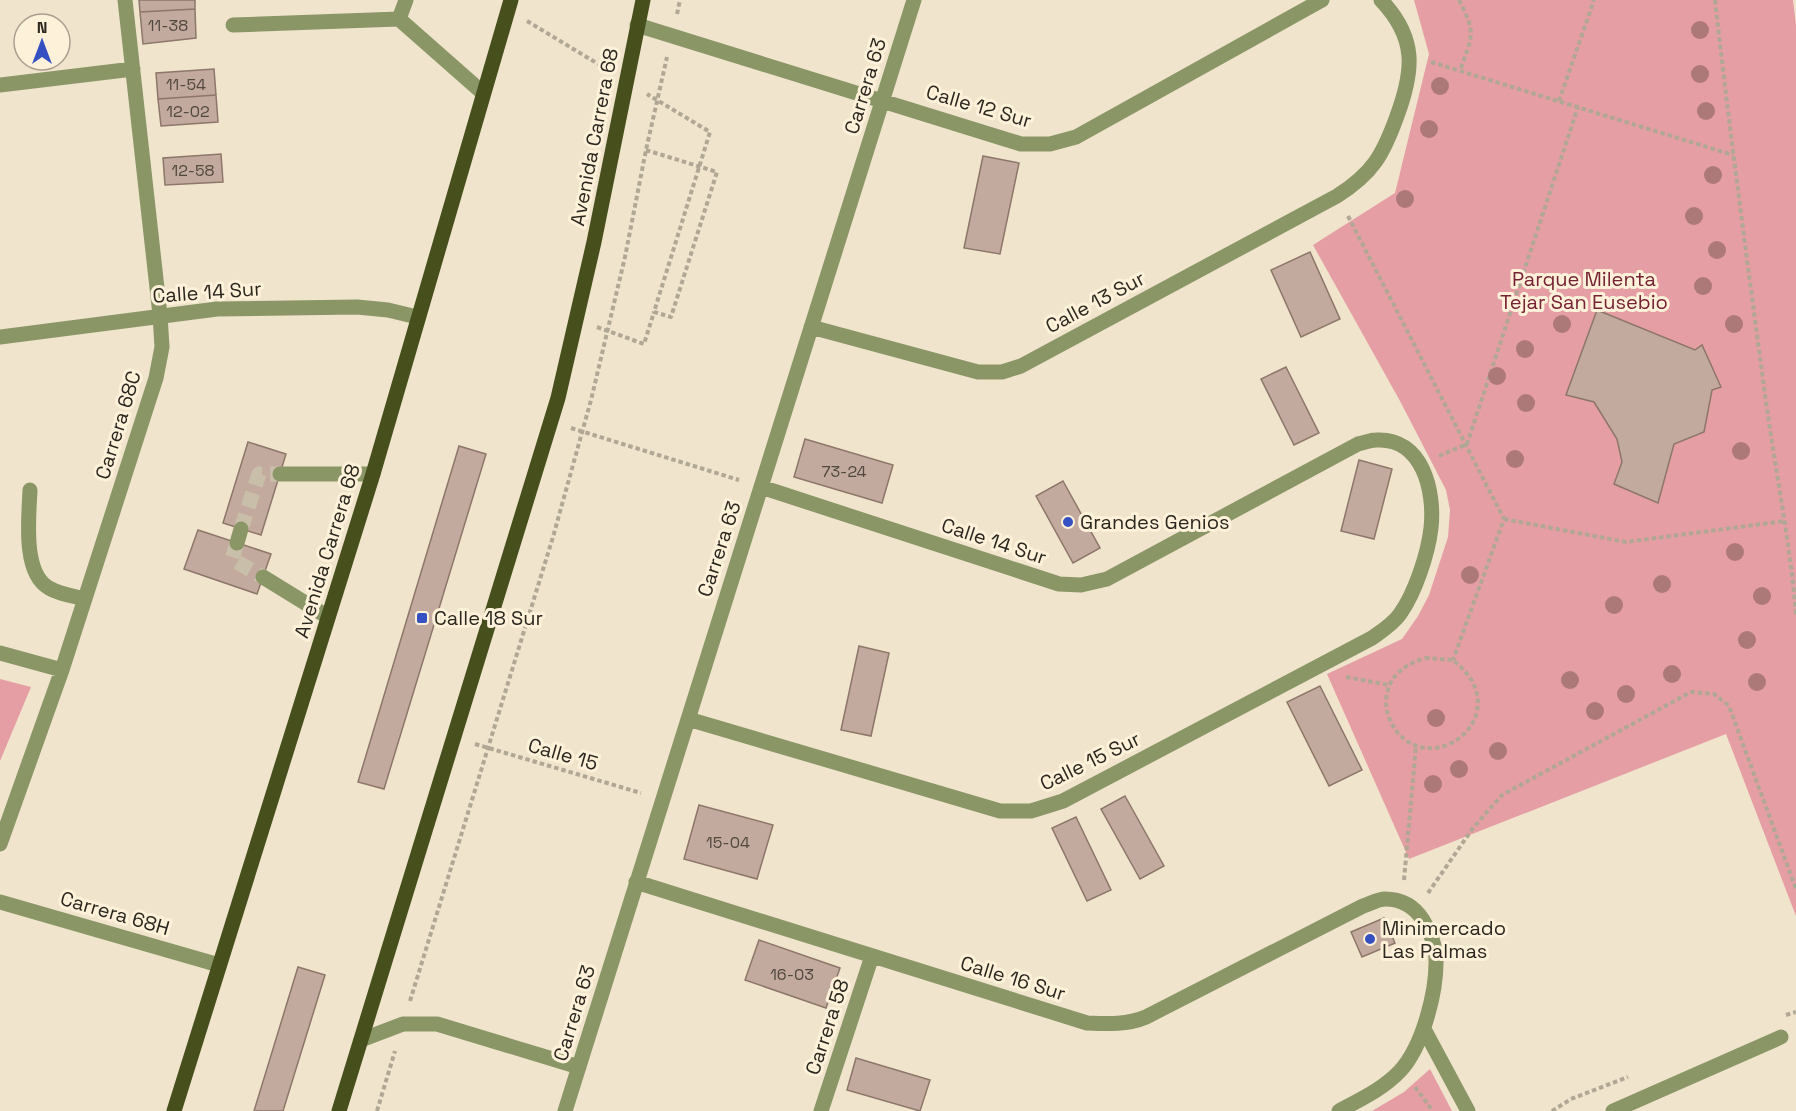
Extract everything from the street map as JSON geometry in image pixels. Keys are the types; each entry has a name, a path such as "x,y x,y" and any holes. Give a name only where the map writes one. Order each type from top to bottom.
{"main road":[{"name":"Avenida Carrera 68","path":"174,1111 373,474 511,0"},
{"name":"Avenida Carrera 68","path":"339,1111 558,398 594,242 643,0"}],"street":[{"name":"Carrera 68C","path":"0,844 62,670 156,378 162,347 125,0"},
{"path":"399,19 405,0"},
{"name":"Carrera 63","path":"565,1111 914,0"},
{"name":"Calle 12 Sur","path":"637,25 883,99 1021,144 1050,144 1076,137 1322,0"},
{"path":"1381,0 1393,13 1404,34 1410,56"},
{"path":"233,25 399,19 483,93"},
{"name":"Calle 13 Sur","path":"811,327 978,372 1002,372 1021,366 1358,183 1375,165 1388,141 1408,87 1410,56"},
{"path":"0,85 133,69"},
{"name":"Calle 14 Sur","path":"0,338 217,309 323,307 388,310 417,317"},
{"name":"Calle 14 Sur","path":"761,487 1059,584 1081,585 1107,579 1358,444 1376,440 1392,442 1406,448 1422,464"},
{"name":"Calle 15 Sur","path":"688,719 1000,811 1031,811 1063,801 1362,643 1385,629 1400,615 1422,563 1431,528 1431,496 1422,464"},
{"path":"280,474 373,474"},
{"path":"30,490 29,534 32,566 39,579 49,588 85,599"},
{"path":"262,577 328,617"},
{"path":"0,653 62,670"},
{"name":"Calle 16 Sur","path":"636,882 1087,1023 1112,1024 1133,1022 1160,1011 1363,906 1383,899 1402,901"},
{"path":"1339,1111 1371,1094 1401,1070 1424,1029 1431,1002 1436,958 1431,932 1416,910 1402,901"},
{"name":"Carrera 68H","path":"0,902 219,965"},
{"name":"Carrera 58","path":"821,1111 872,956"},
{"path":"361,1040 403,1024 437,1024 579,1067"},
{"path":"1424,1029 1468,1111"},
{"path":"1613,1111 1781,1037"}],"path":[{"path":"1459,0 1471,24 1472,38 1460,71"},
{"path":"1559,101 1594,0"},
{"path":"1715,0 1733,155 1767,406 1792,566 1796,614"},
{"path":"522,17 610,71"},
{"path":"1410,56 1733,155"},
{"path":"576,319 644,344 710,132 640,90"},
{"path":"377,1111 549,548 582,432 625,257 659,93"},
{"path":"1422,464 1467,444 1578,107"},
{"path":"646,150 717,172 671,317 654,312"},
{"path":"1337,196 1504,519 1453,660"},
{"path":"551,422 761,487"},
{"path":"1504,519 1626,542 1785,521"},
{"path":"1425,658 1453,660 1474,684 1478,699 1477,714 1471,728 1460,739 1447,746 1431,749 1416,746 1403,739 1393,727 1387,713 1386,698 1389,685 1399,671 1410,663 1425,658"},
{"path":"1416,910 1473,828 1502,795 1690,692 1714,694 1729,706 1796,889"},
{"name":"Calle 15","path":"454,738 663,799"},
{"path":"1402,901 1416,746"},
{"path":"1401,1070 1434,1111"}],"green space":[{"name":"Parque Milenta Tejar San Eusebio","path":"1414,0 1793,0 1796,25 1796,916 1726,734 1409,859 1327,674 1402,639 1429,595 1448,537 1450,510 1446,490 1400,401 1313,245 1395,193 1429,54"},
{"path":"0,679 31,687 0,761"},
{"path":"1430,1069 1452,1111 1372,1111 1404,1092"}],"building":[{"path":"139,0 195,0 195,9 140,12"},
{"path":"195,9 196,38 143,44 140,12"},
{"path":"214,69 216,95 158,99 156,73"},
{"path":"216,95 218,122 161,126 158,99"},
{"path":"221,154 223,182 165,185 163,158"},
{"path":"983,156 1019,163 1000,254 964,248"},
{"path":"1310,252 1340,319 1301,337 1271,270"},
{"path":"1597,310 1695,350 1702,345 1721,387 1712,390 1704,432 1674,444 1658,503 1614,484 1622,462 1617,439 1594,402 1566,395"},
{"path":"1286,367 1319,433 1294,445 1261,379"},
{"path":"805,439 893,465 882,503 794,477"},
{"path":"248,442 286,454 261,535 223,523"},
{"name":"Calle 18 Sur","path":"459,446 486,454 384,789 358,782"},
{"path":"1359,460 1392,469 1374,539 1341,531"},
{"name":"Grandes Genios","path":"1063,481 1100,548 1073,563 1036,496"},
{"path":"198,530 271,554 257,594 184,569"},
{"path":"859,646 889,653 871,736 841,730"},
{"path":"1320,686 1362,770 1329,786 1287,702"},
{"path":"1125,796 1164,866 1140,879 1101,809"},
{"path":"699,805 773,825 757,879 684,859"},
{"path":"1076,817 1111,890 1087,901 1052,828"},
{"path":"1384,918 1395,943 1362,957 1351,932"},
{"path":"759,940 840,968 826,1008 745,980"},
{"path":"298,967 325,975 283,1111 254,1111"},
{"path":"856,1058 930,1080 920,1111 847,1090"}],"tunnel":[{"path":"241,529 259,474 280,474"},
{"path":"237,543 232,559 263,577"}],"place":[{"name":"Grandes Genios","path":"1068,522"},
{"name":"Calle 18 Sur","path":"422,618"},
{"name":"Minimercado Las Palmas","path":"1370,939"}]}
